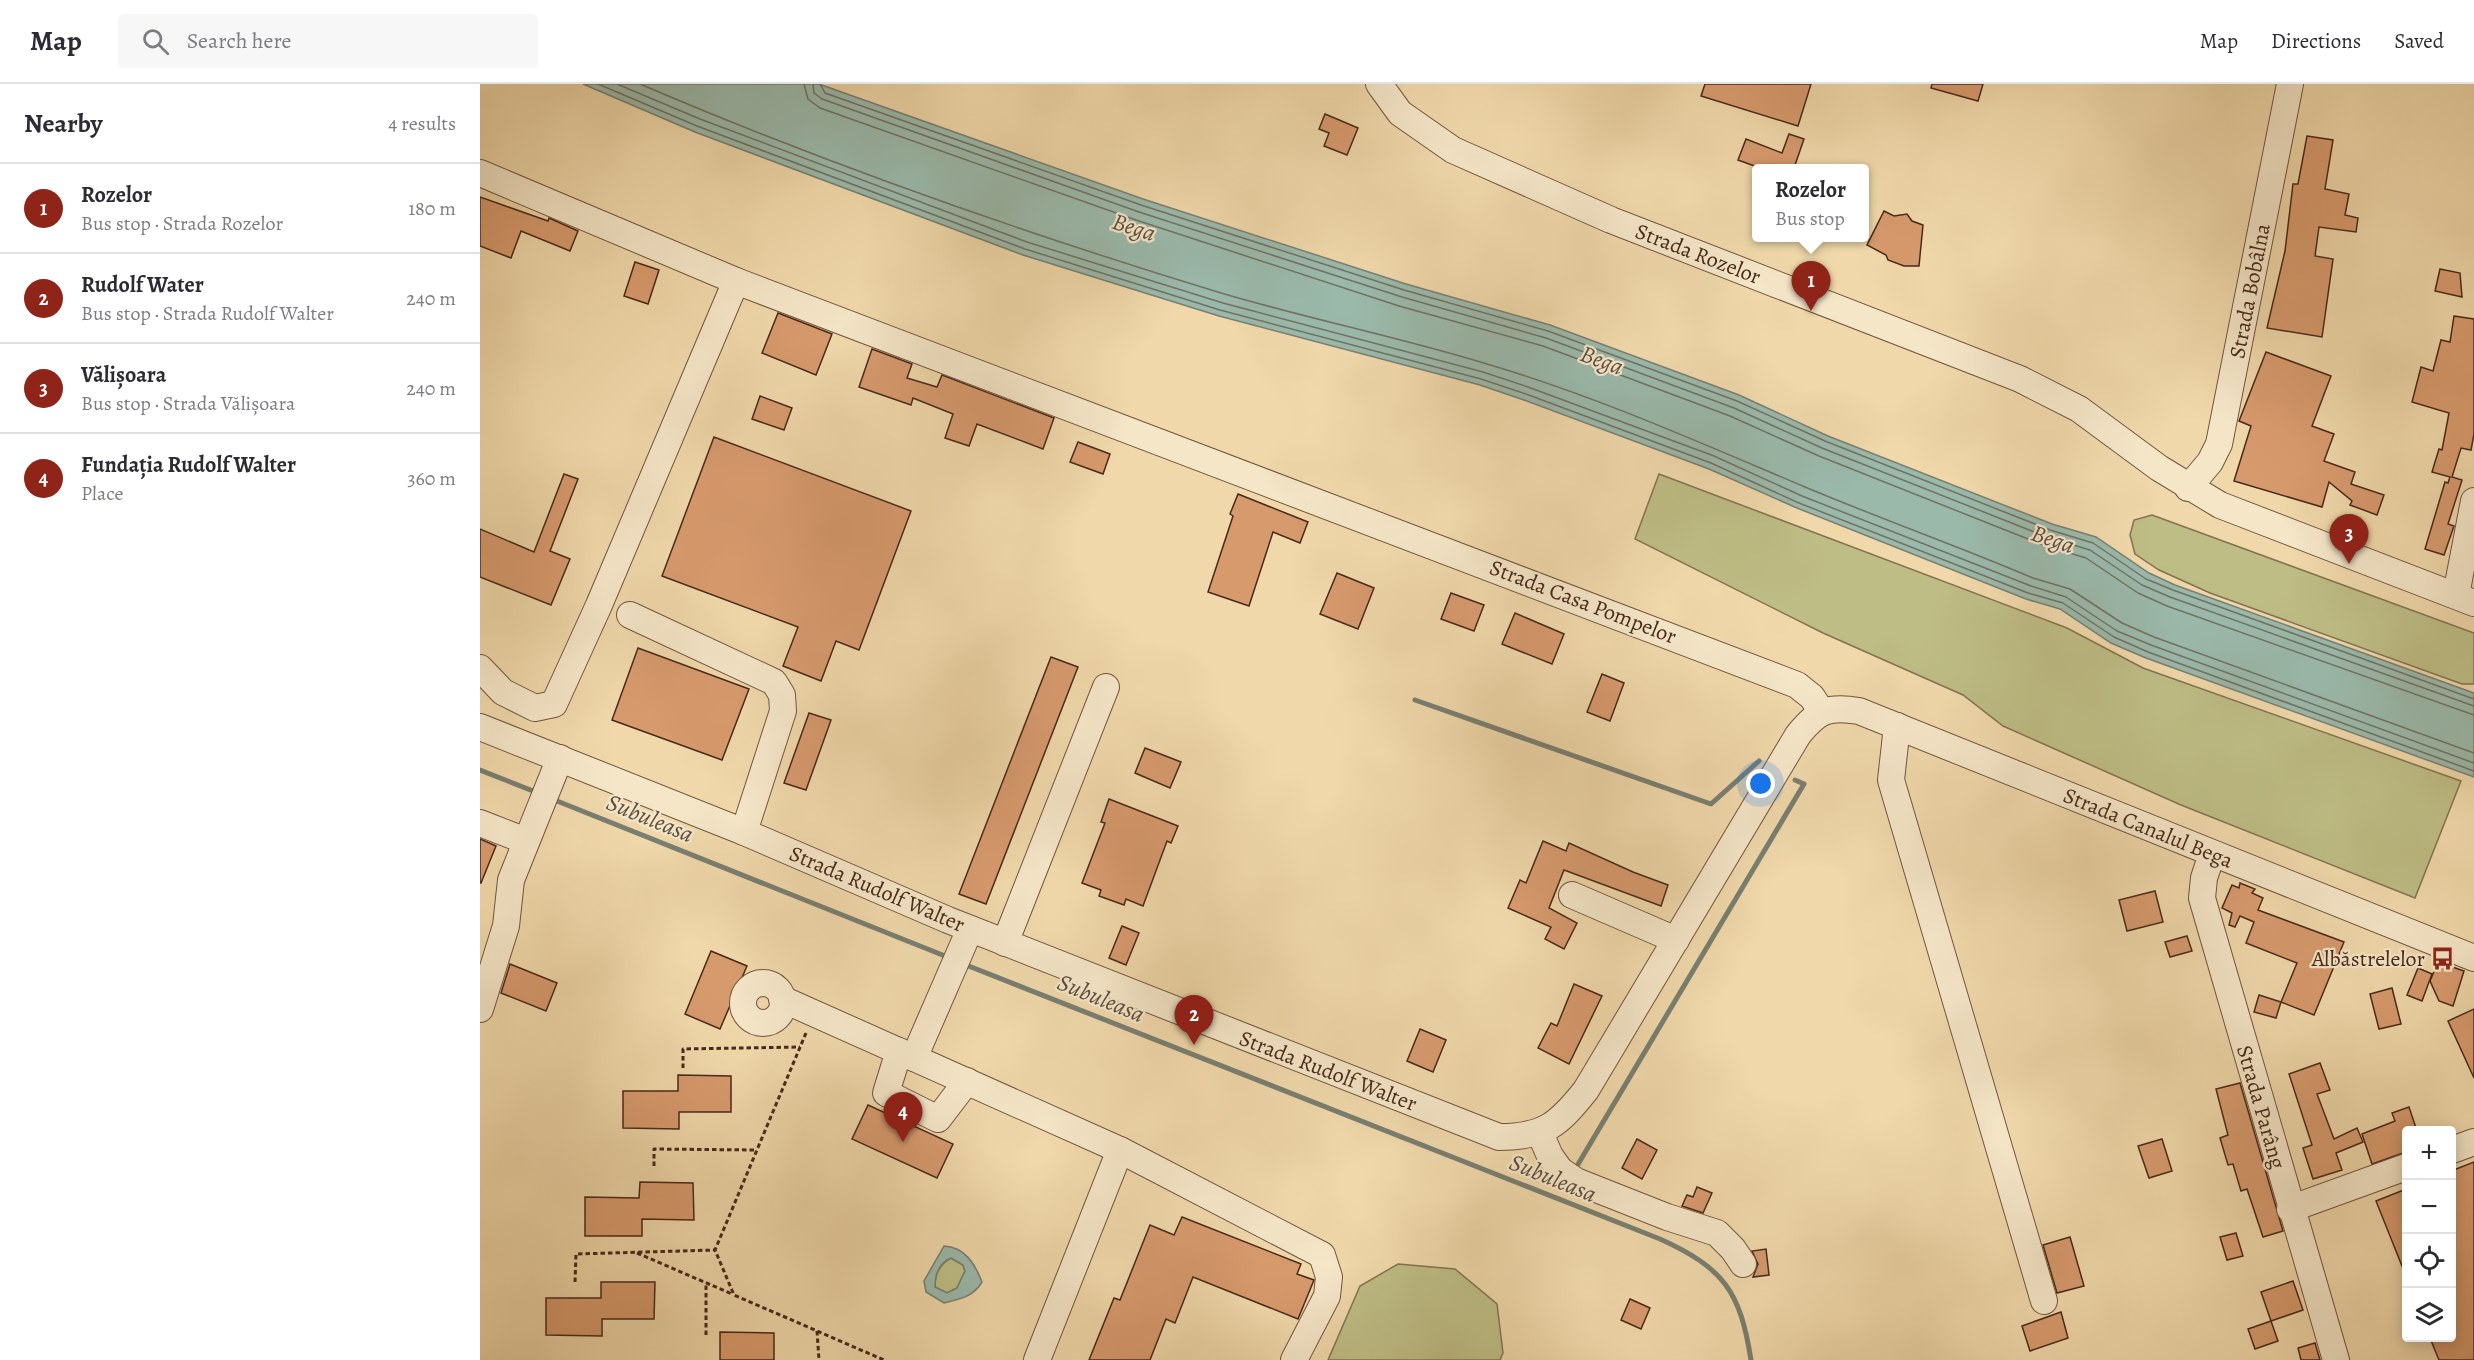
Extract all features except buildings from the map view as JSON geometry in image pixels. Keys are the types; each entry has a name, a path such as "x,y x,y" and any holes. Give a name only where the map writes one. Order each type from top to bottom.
{"street":[{"name":"Strada Rozelor","path":"1379,84 1400,113 1453,150 1611,220 2020,379 2079,409 2188,488 2220,505 2465,599"},
{"name":"Strada Bobâlna","path":"2188,488 2210,462 2219,444 2290,84"},
{"name":"Strada Casa Pompelor","path":"480,173 736,281 1335,507 1797,685 1812,697 1821,711"},
{"path":"480,668 503,692 535,708 554,704 604,594 736,281"},
{"path":"2465,599 2474,501"},
{"path":"630,615 774,682 782,695 783,711 744,832"},
{"path":"1005,943 1106,687"},
{"name":"Strada Canalul Bega","path":"1821,711 1839,707 1859,711 2474,958"},
{"name":"Strada Rudolf Walter","path":"480,727 555,769 744,832 968,934 1005,943 1476,1130 1499,1137 1522,1137 1540,1133 1555,1125 1587,1090 1798,735 1821,711"},
{"path":"1897,726 1891,780 2044,1301"},
{"path":"480,1010 506,926 511,880 555,769"},
{"path":"480,823 526,841"},
{"name":"Strada Parâng","path":"2212,854 2204,878 2202,898 2290,1209 2336,1360"},
{"path":"1572,895 1676,940"},
{"path":"967,1081 938,1119 886,1093 940,1000 968,934"},
{"path":"782,999 1120,1150 1322,1255 1329,1277 1327,1296 1294,1360"},
{"path":"1540,1133 1550,1156 1560,1170 1576,1181 1667,1217 1717,1233 1733,1249 1743,1264"},
{"path":"2456,1148 2474,1142"},
{"path":"1037,1360 1120,1150"},
{"path":"2290,1209 2402,1168"}],"path":[{"path":"734,1295 715,1250 815,1013"},
{"path":"683,1068 683,1049 800,1047"},
{"path":"654,1166 654,1149 757,1150"},
{"path":"575,1282 576,1254 715,1250"},
{"path":"634,1252 884,1360"},
{"path":"706,1283 706,1335"},
{"path":"817,1331 819,1360"}],"shaded area":[{"path":"1659,474 2067,628 2143,668 2461,781 2415,898 2181,805 2003,726 1963,695 1823,633 1635,539"},
{"path":"2152,515 2474,633 2474,684 2462,684 2210,593 2159,570 2135,554 2130,535 2134,520"},
{"path":"951,1258 963,1265 965,1271 957,1288 947,1293 935,1287 935,1282 941,1266"},
{"path":"1398,1264 1455,1269 1497,1304 1503,1353 1500,1360 1328,1360 1360,1286"}],"water":[{"name":"Bega","path":"583,84 819,84 1143,199 1406,284 1550,325 1739,395 1828,436 2052,524 2096,537 2149,573 2175,585 2474,693 2474,777 2146,658 2111,643 2060,609 2026,599 1797,508 1709,469 1524,400 1480,385 1219,316 1023,255 695,132"},
{"path":"944,1246 963,1253 976,1269 982,1282 961,1299 944,1303 926,1292 924,1281","holes":["951,1258 963,1265 965,1271 957,1288 947,1293 935,1287 937,1273 943,1263"]}],"waterway":[{"path":"1415,700 1711,804 1759,761"},
{"name":"Subuleasa","path":"480,770 538,793"},
{"path":"1574,1171 1804,784 1795,780"},
{"name":"Subuleasa","path":"552,799 950,958"},
{"name":"Subuleasa","path":"961,963 1660,1239 1682,1250 1700,1260 1725,1284 1741,1316 1751,1360"}],"place":[{"name":"Rozelor","path":"1811,311"},
{"name":"Vălișoara","path":"2349,564"},
{"name":"Albăstrelelor","path":"2443,959"},
{"name":"Rudolf Water","path":"1194,1045"},
{"name":"Fundația Rudolf Walter","path":"903,1142"}]}
